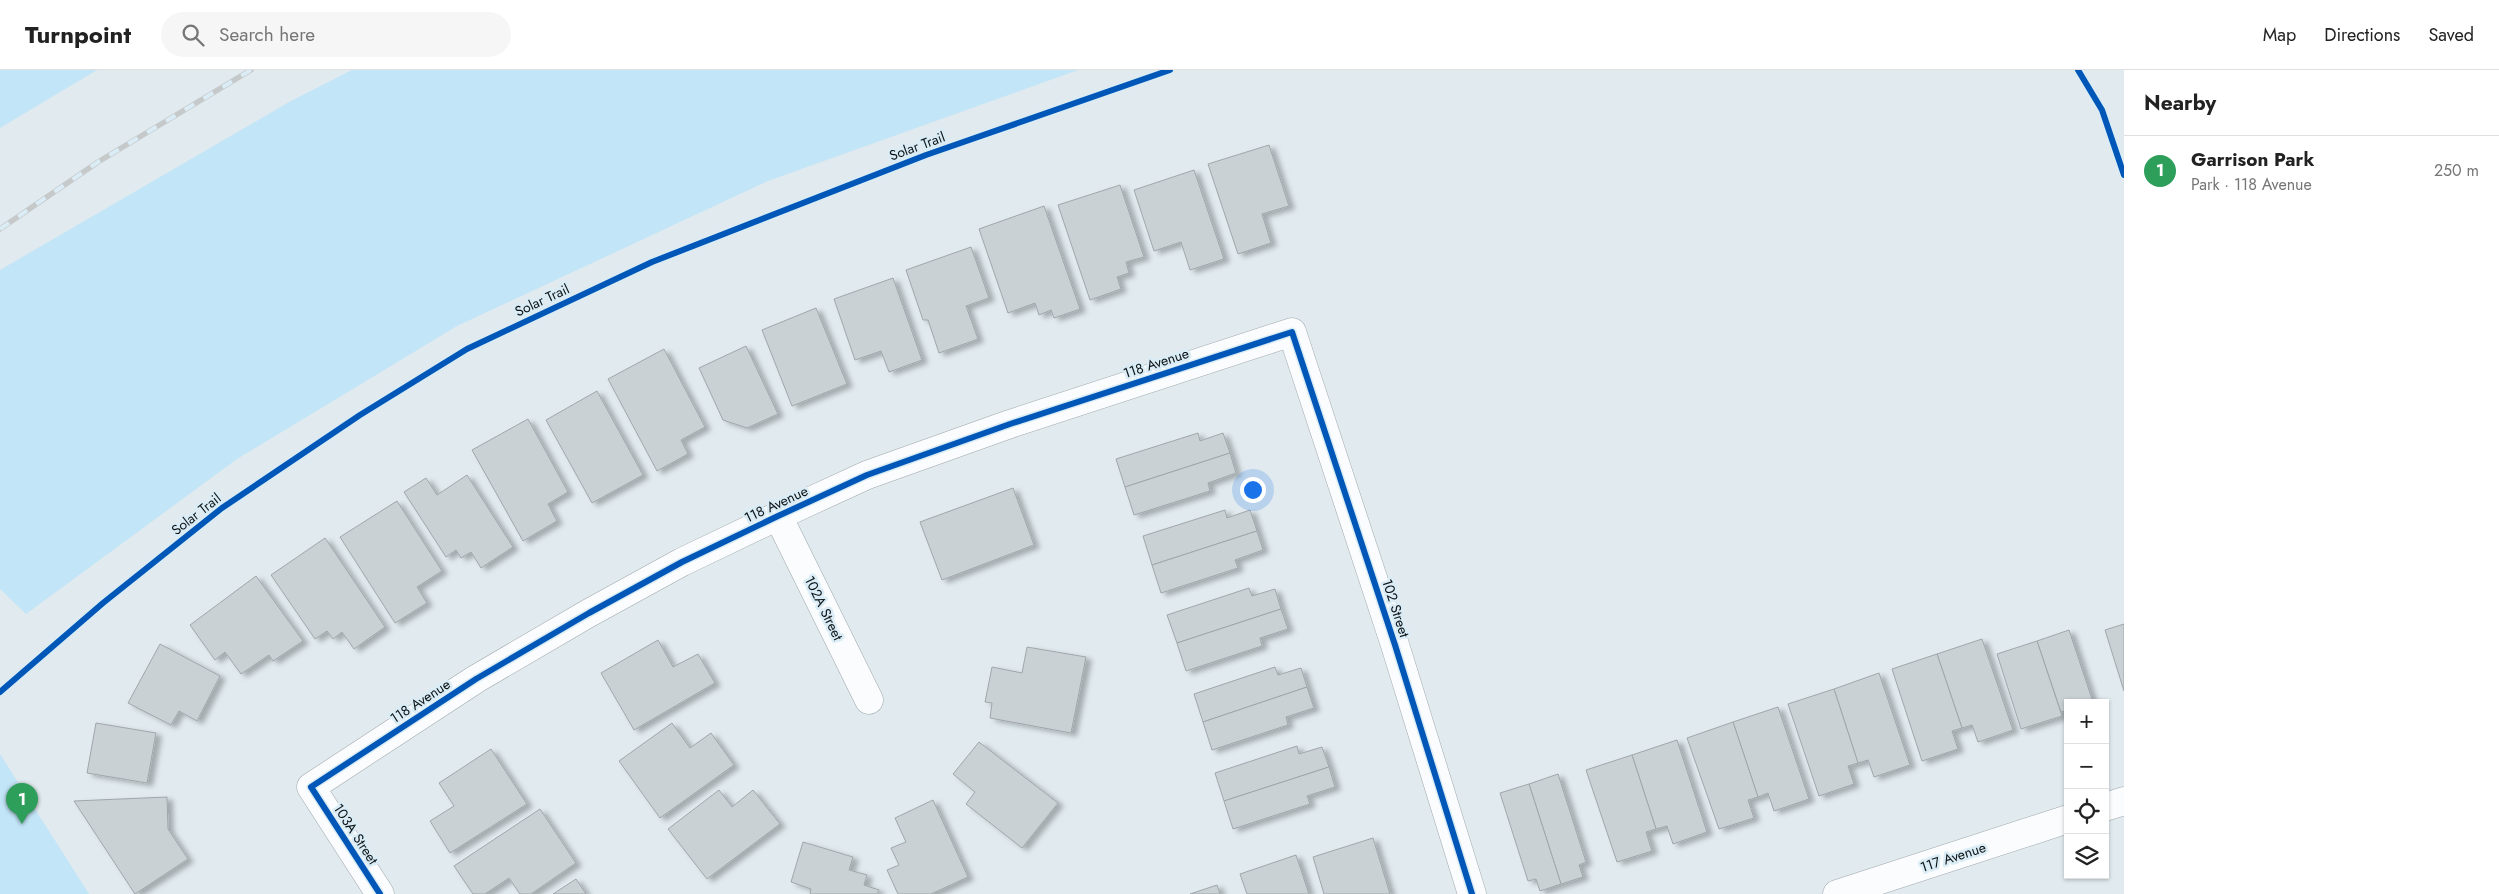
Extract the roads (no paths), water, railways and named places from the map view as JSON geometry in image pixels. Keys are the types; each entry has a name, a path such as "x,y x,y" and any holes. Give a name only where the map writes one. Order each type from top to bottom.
{"street":[{"name":"118 Avenue","path":"310,787 476,679 589,613 682,562 778,516 876,472 1010,424 1292,332"},
{"name":"102 Street","path":"1292,332 1395,645 1472,894"},
{"name":"102A Street","path":"778,516 869,700"},
{"name":"103A Street","path":"310,787 380,894"},
{"path":"2109,806 2124,801"},
{"name":"117 Avenue","path":"1838,894 2064,820"}],"railway":[{"path":"0,229 98,162 251,70"}],"place":[{"name":"Garrison Park","path":"22,824"}]}
